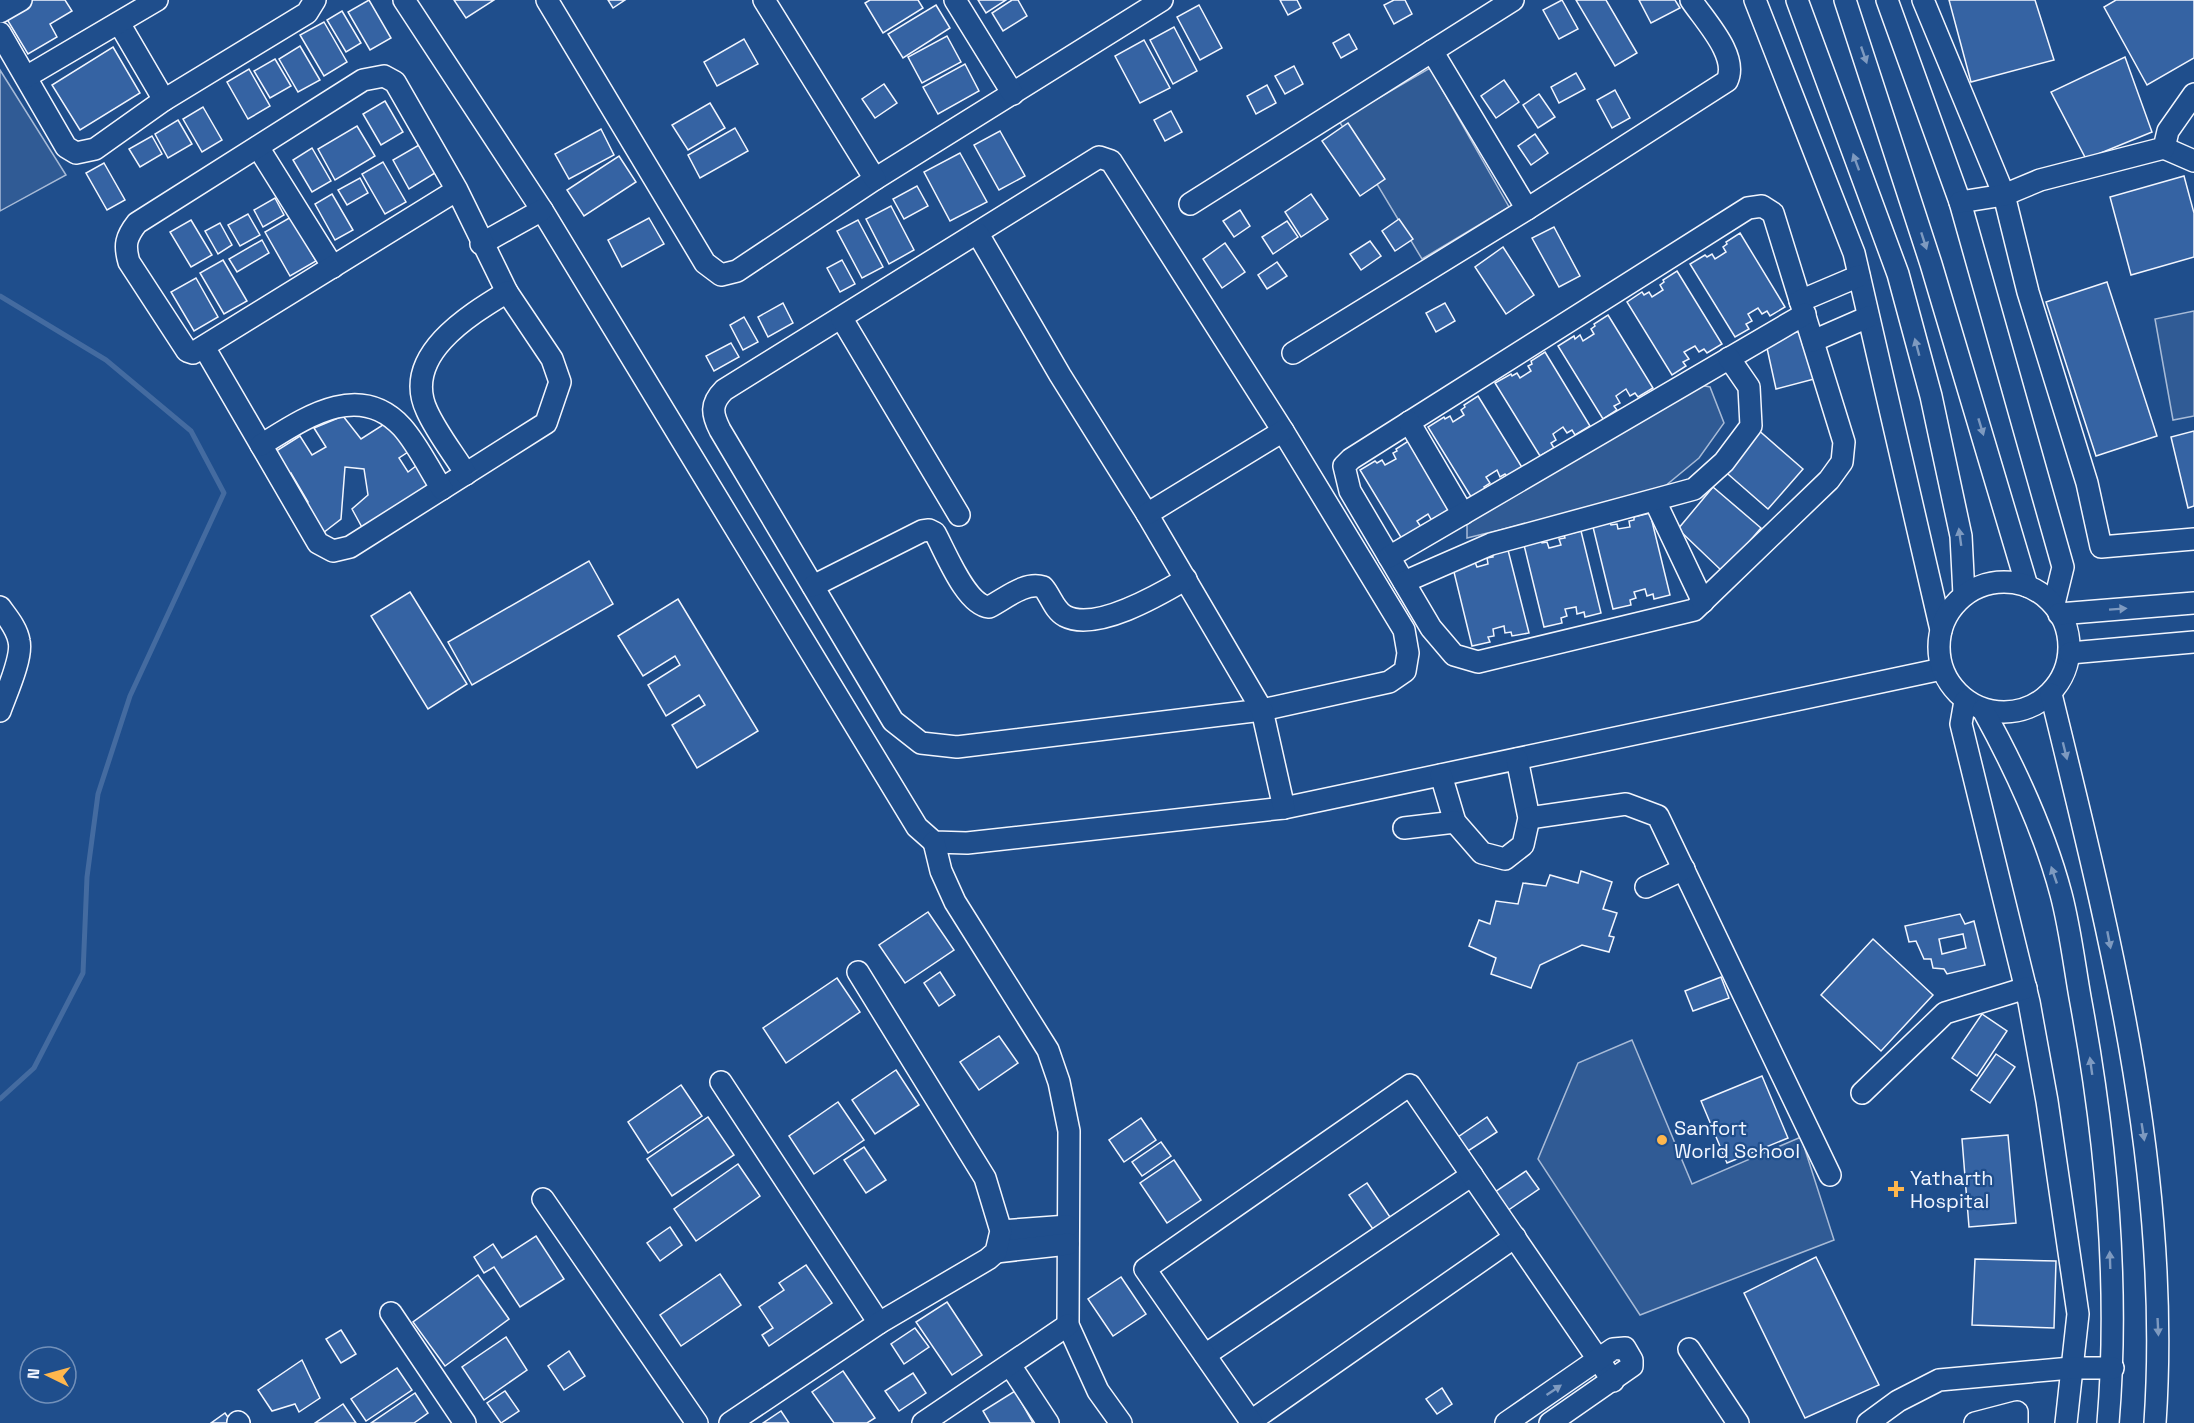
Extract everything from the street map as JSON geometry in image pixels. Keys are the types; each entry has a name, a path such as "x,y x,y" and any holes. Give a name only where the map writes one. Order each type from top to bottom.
{"street":[{"path":"0,12 21,0"},
{"path":"26,77 157,0"},
{"path":"404,0 542,210 916,827 934,842 967,843 1284,808 1942,669"},
{"path":"547,0 705,263 721,275 737,271 875,179 1162,0"},
{"path":"764,0 875,179"},
{"path":"955,0 1012,94"},
{"path":"1190,204 1513,0"},
{"path":"1293,353 1527,209 1727,81 1731,72 1728,57 1691,0"},
{"path":"1755,0 1854,253 1941,630 1942,669 1974,705 2024,790 2061,894 2087,1037 2108,1183 2113,1368 2109,1423"},
{"path":"1797,0 1898,274 1930,396 1960,536 1964,595"},
{"path":"1845,0 1931,264 2027,586"},
{"path":"1887,0 1960,202 2063,567 2057,609"},
{"path":"1923,0 2004,195 2028,292 2087,483 2100,547 2194,539"},
{"path":"0,33 66,147 76,153 95,149 164,100 307,13 317,1"},
{"path":"119,23 164,100"},
{"path":"1432,51 1527,209"},
{"path":"204,347 318,543 333,550 350,547 546,423 560,382 552,359 507,292 481,244 457,190 395,82 384,76 363,80 137,223 127,235 125,249 129,262 187,351 193,353 457,190"},
{"path":"2164,148 2168,131 2194,94"},
{"path":"258,147 333,267"},
{"path":"1960,202 2004,195 2040,180 2164,148 2194,161"},
{"path":"1099,158 1111,161 1283,431 1404,630 1408,653 1405,671 1389,682 1262,710 957,747 921,743 893,721 712,416 716,398 724,390 842,319 1092,160 1099,158"},
{"path":"1762,206 1773,213 1802,308 1844,442 1842,462 1828,480 1694,610 1478,662 1454,655 1431,628 1350,491 1344,466 1351,459 1748,208 1762,206"},
{"path":"481,244 542,210"},
{"path":"978,234 1060,375 1186,579 1262,710 1284,808"},
{"path":"1389,557 1729,358 1802,308 1859,276"},
{"path":"466,474 426,409 422,390 424,372 441,342 456,326 507,292"},
{"path":"1813,341 1868,317"},
{"path":"842,319 958,515"},
{"path":"1404,582 1491,544 1694,489 1724,462 1751,426 1749,387 1729,358"},
{"path":"261,446 312,414 334,406 374,409 402,427 442,489"},
{"path":"1410,422 1463,514"},
{"path":"1147,514 1283,431"},
{"path":"1655,501 1704,602"},
{"path":"813,586 922,531 929,530 935,533 971,598 983,606 989,607 1028,586 1036,585 1043,587 1055,607 1064,615 1088,620 1134,606 1186,579"},
{"path":"1941,630 1949,611 1964,595 1983,585 2005,581 2027,586 2057,609 2067,627 2070,652 2051,694 2031,708 2007,714 1974,705"},
{"path":"2057,609 2194,603"},
{"path":"0,607 13,625 20,642 18,658 0,711"},
{"path":"2070,652 2194,642"},
{"path":"2051,694 2099,890 2129,1037 2150,1174 2160,1359 2156,1423"},
{"path":"1974,705 1961,724 2026,988 2047,1101 2078,1314 2066,1423"},
{"path":"1441,775 1455,822 1482,853 1505,860 1522,845 1529,818 1517,759"},
{"path":"1529,818 1626,804 1658,816 1830,1175"},
{"path":"1404,828 1455,822"},
{"path":"934,842 940,871 955,902 1048,1050 1059,1082 1069,1131 1068,1325 1098,1391 1119,1422"},
{"path":"1646,887 1684,869"},
{"path":"858,972 985,1178 1001,1231 996,1252"},
{"path":"1862,1094 1945,1012 2026,988"},
{"path":"721,1082 879,1323"},
{"path":"1515,1237 1251,1422 1145,1269 1410,1084 1599,1359 1612,1381"},
{"path":"1205,1355 1472,1175"},
{"path":"543,1199 698,1423"},
{"path":"1001,1231 1068,1235"},
{"path":"730,1423 879,1323 996,1252 1068,1235"},
{"path":"391,1313 465,1423"},
{"path":"923,1423 1068,1325"},
{"path":"1506,1423 1612,1349 1625,1348 1632,1360 1632,1365 1550,1423"},
{"path":"1689,1349 1738,1423"},
{"path":"1010,1365 1048,1423"},
{"path":"1874,1421 1898,1401 1939,1380 2071,1368 2113,1368"},
{"path":"1975,1423 2017,1412 2017,1423"}],"shaded area":[{"path":"1430,68 1509,207 1422,259 1339,121"},
{"path":"0,70 66,175 0,211"},
{"path":"2194,311 2194,416 2173,420 2155,319"},
{"path":"1695,384 1710,387 1724,423 1699,458 1659,491 1467,538 1467,517"},
{"path":"1632,1040 1692,1184 1801,1137 1834,1240 1640,1315 1538,1159 1578,1063"}],"building":[{"path":"32,0 65,0 72,11 50,24 57,37 28,54 5,16"},
{"path":"369,0 391,38 370,50 348,12"},
{"path":"454,0 494,0 466,18"},
{"path":"608,0 625,0 613,8"},
{"path":"870,0 918,0 923,8 883,33 865,3"},
{"path":"978,0 1006,0 986,13"},
{"path":"1012,0 1018,0 1027,16 1003,31 992,13"},
{"path":"1280,0 1297,0 1301,8 1288,15"},
{"path":"1394,0 1405,0 1412,14 1394,24 1384,5"},
{"path":"1562,0 1578,29 1559,39 1543,10"},
{"path":"1576,0 1606,0 1637,53 1615,66"},
{"path":"1639,0 1675,0 1680,8 1651,23"},
{"path":"1949,0 2035,0 2054,60 1971,82"},
{"path":"2116,0 2194,0 2194,58 2147,85 2104,7"},
{"path":"936,5 950,28 903,58 888,34"},
{"path":"1199,5 1222,48 1200,60 1177,17"},
{"path":"342,11 361,43 346,52 327,20"},
{"path":"324,22 347,62 324,76 300,35"},
{"path":"1174,27 1197,71 1173,84 1150,40"},
{"path":"1349,34 1357,49 1341,58 1333,43"},
{"path":"947,36 961,62 922,83 908,57"},
{"path":"744,39 758,64 717,86 704,62"},
{"path":"1144,40 1170,88 1140,103 1115,56"},
{"path":"300,46 320,80 298,92 279,59"},
{"path":"113,47 140,93 80,130 52,85"},
{"path":"2125,57 2152,132 2086,159 2051,92"},
{"path":"275,59 291,86 270,98 254,71"},
{"path":"965,64 979,91 938,114 923,87"},
{"path":"1294,66 1303,84 1285,94 1275,76"},
{"path":"249,69 270,106 248,119 227,82"},
{"path":"1576,73 1585,89 1559,103 1551,87"},
{"path":"1504,80 1519,102 1496,118 1481,96"},
{"path":"884,84 897,103 875,118 862,99"},
{"path":"1267,85 1276,103 1256,114 1247,96"},
{"path":"1615,90 1630,118 1612,128 1597,100"},
{"path":"1539,94 1555,117 1538,128 1523,105"},
{"path":"385,101 403,132 381,145 363,114"},
{"path":"710,103 725,128 688,150 672,125"},
{"path":"203,107 222,140 202,152 183,119"},
{"path":"1171,111 1182,132 1165,141 1154,120"},
{"path":"178,120 192,144 168,158 155,134"},
{"path":"1348,123 1385,179 1360,196 1322,141"},
{"path":"357,126 375,156 335,180 318,149"},
{"path":"735,128 748,151 700,178 688,155"},
{"path":"601,129 614,155 569,179 555,154"},
{"path":"1000,131 1025,176 999,190 974,145"},
{"path":"1535,134 1548,153 1531,165 1518,146"},
{"path":"152,136 162,154 140,167 129,149"},
{"path":"419,145 435,173 409,189 393,160"},
{"path":"312,148 331,181 312,192 293,160"},
{"path":"960,153 987,202 950,221 924,172"},
{"path":"619,156 636,182 584,216 567,190"},
{"path":"383,162 406,202 385,214 362,174"},
{"path":"104,163 125,200 107,210 86,173"},
{"path":"2184,176 2194,213 2194,257 2131,275 2110,197"},
{"path":"360,178 368,193 347,205 338,190"},
{"path":"917,186 928,206 904,219 893,199"},
{"path":"332,194 353,230 335,240 315,204"},
{"path":"1311,194 1328,219 1301,237 1285,212"},
{"path":"275,198 284,215 263,227 254,210"},
{"path":"891,206 914,250 889,264 866,219"},
{"path":"1240,210 1250,226 1234,237 1223,221"},
{"path":"248,214 260,235 240,246 228,225"},
{"path":"291,217 316,261 290,276 265,232"},
{"path":"649,218 664,244 622,267 608,240"},
{"path":"1399,219 1413,239 1395,251 1382,231"},
{"path":"191,220 212,255 191,267 170,232"},
{"path":"858,220 883,267 862,278 837,231"},
{"path":"1287,221 1298,237 1273,254 1262,237"},
{"path":"220,223 232,245 218,254 205,231"},
{"path":"1554,227 1580,276 1559,287 1532,238"},
{"path":"1740,233 1785,307 1770,316 1767,311 1762,314 1758,308 1748,314 1752,321 1746,324 1749,329 1735,337 1690,264 1705,255 1707,257 1712,254 1715,259 1726,252 1723,247 1727,244 1726,242"},
{"path":"262,240 269,253 237,272 229,259"},
{"path":"1370,241 1381,256 1361,270 1350,254"},
{"path":"1225,243 1245,272 1222,288 1203,259"},
{"path":"1503,247 1534,295 1506,314 1475,267"},
{"path":"223,260 247,301 224,314 200,273"},
{"path":"842,260 855,284 840,292 827,268"},
{"path":"1277,262 1287,276 1267,289 1258,275"},
{"path":"1677,271 1722,344 1707,353 1704,349 1699,352 1695,346 1684,352 1689,359 1683,362 1686,366 1672,375 1627,302 1642,292 1644,295 1649,292 1652,297 1663,290 1660,285 1664,282 1663,280"},
{"path":"196,278 218,317 194,331 171,292"},
{"path":"2107,282 2157,436 2096,456 2046,302"},
{"path":"783,303 793,323 768,337 758,317"},
{"path":"1445,303 1455,321 1436,332 1426,313"},
{"path":"1608,315 1653,388 1638,397 1635,393 1630,396 1626,389 1616,396 1620,403 1614,406 1617,410 1603,419 1558,346 1574,336 1575,339 1580,335 1583,341 1594,334 1591,329 1595,326 1594,324"},
{"path":"744,317 758,342 743,350 730,325"},
{"path":"1806,330 1818,378 1776,389 1765,339"},
{"path":"731,343 739,357 714,371 706,356"},
{"path":"1545,352 1590,426 1575,435 1572,430 1567,433 1563,427 1553,434 1556,440 1551,443 1554,448 1540,456 1495,383 1511,374 1512,376 1517,373 1520,378 1531,371 1528,366 1532,364 1531,361"},
{"path":"1478,396 1523,469 1508,478 1505,474 1500,477 1497,470 1486,477 1490,483 1484,487 1487,491 1473,500 1428,427 1444,417 1445,419 1450,416 1453,422 1464,415 1461,410 1465,407 1464,405"},
{"path":"343,416 361,439 389,421 408,452 399,458 408,472 416,466 431,490 364,531 352,509 368,495 364,469 345,467 341,519 323,533 305,504 308,502 291,473 287,476 273,453 300,436 312,455 326,447 314,428"},
{"path":"1756,428 1803,469 1768,509 1721,468"},
{"path":"2194,431 2194,506 2188,508 2171,437"},
{"path":"1410,440 1455,513 1432,521 1428,514 1417,521 1421,527 1405,544 1360,470 1375,461 1377,463 1382,460 1385,465 1396,459 1393,453"},
{"path":"1713,487 1761,528 1723,572 1678,529"},
{"path":"1650,513 1670,595 1654,599 1653,594 1647,596 1645,589 1634,592 1636,598 1630,600 1631,605 1613,609 1593,527 1610,523 1611,525 1617,524 1618,529 1630,527 1629,521 1634,520 1634,517"},
{"path":"1581,531 1601,613 1585,617 1584,612 1577,614 1576,607 1565,609 1567,616 1561,618 1562,623 1544,627 1524,545 1541,541 1542,543 1547,542 1549,548 1561,545 1559,539 1565,538 1564,535"},
{"path":"1508,550 1529,633 1512,636 1511,632 1505,633 1504,626 1493,629 1494,636 1488,637 1490,642 1472,646 1452,564 1475,562 1477,567 1488,564 1487,558 1493,557 1492,554"},
{"path":"589,561 613,604 472,685 448,642"},
{"path":"410,592 467,684 428,709 371,616"},
{"path":"678,599 758,731 697,768 672,725 705,705 699,695 666,716 648,685 680,665 675,656 643,676 618,636"},
{"path":"1581,871 1612,882 1603,909 1617,913 1609,936 1614,937 1609,952 1582,945 1540,965 1531,988 1491,974 1496,958 1469,946 1479,920 1490,924 1496,901 1518,904 1523,883 1546,886 1550,875 1578,883"},
{"path":"928,912 954,950 905,983 879,945"},
{"path":"1960,914 1965,924 1974,921 1985,965 1947,974 1944,969 1933,968 1931,959 1924,959 1916,941 1909,942 1905,926","holes":["1963,934 1966,948 1942,954 1939,939"]},
{"path":"1873,939 1933,995 1881,1051 1821,995"},
{"path":"940,972 955,995 939,1006 924,983"},
{"path":"1721,977 1729,998 1693,1011 1685,991"},
{"path":"837,978 860,1012 786,1063 763,1028"},
{"path":"1982,1014 2007,1031 1977,1076 1952,1058"},
{"path":"999,1036 1018,1063 979,1090 960,1062"},
{"path":"1996,1054 2015,1067 1990,1103 1971,1090"},
{"path":"896,1070 919,1105 875,1134 852,1100"},
{"path":"1762,1076 1788,1138 1727,1163 1701,1101"},
{"path":"681,1085 702,1116 648,1153 628,1122"},
{"path":"838,1102 864,1140 814,1174 789,1136"},
{"path":"708,1117 734,1155 672,1196 647,1159"},
{"path":"1487,1117 1497,1132 1468,1151 1458,1137"},
{"path":"1141,1118 1156,1140 1124,1162 1109,1140"},
{"path":"2008,1135 2016,1223 1969,1227 1962,1139"},
{"path":"1161,1142 1171,1156 1142,1176 1132,1162"},
{"path":"864,1147 886,1180 866,1193 844,1160"},
{"path":"1174,1160 1201,1200 1167,1223 1140,1183"},
{"path":"738,1164 760,1196 696,1241 674,1209"},
{"path":"1526,1171 1539,1189 1507,1211 1495,1192"},
{"path":"1367,1183 1392,1220 1375,1232 1349,1195"},
{"path":"670,1227 682,1245 660,1261 647,1243"},
{"path":"536,1236 564,1279 520,1307 494,1267 484,1273 474,1257 493,1244 502,1258"},
{"path":"1816,1257 1879,1385 1805,1418 1744,1293"},
{"path":"1975,1259 2056,1261 2054,1328 1972,1325"},
{"path":"806,1265 832,1303 769,1346 762,1335 773,1328 759,1307 784,1290 779,1283"},
{"path":"720,1274 741,1305 681,1346 660,1315"},
{"path":"478,1275 509,1319 445,1366 413,1322"},
{"path":"1121,1277 1146,1314 1113,1336 1088,1299"},
{"path":"947,1302 982,1355 952,1375 916,1322"},
{"path":"915,1328 929,1347 904,1364 891,1344"},
{"path":"341,1330 356,1354 341,1363 326,1339"},
{"path":"506,1337 527,1370 484,1400 462,1367"},
{"path":"569,1351 585,1376 564,1390 548,1366"},
{"path":"302,1360 320,1398 299,1412 295,1404 272,1411 258,1390"},
{"path":"397,1368 412,1390 366,1421 351,1399"},
{"path":"843,1371 875,1418 867,1423 834,1423 812,1392"},
{"path":"913,1373 926,1393 899,1411 885,1391"},
{"path":"1442,1388 1452,1404 1437,1414 1426,1399"},
{"path":"505,1391 519,1411 501,1423 487,1403"},
{"path":"1015,1391 1033,1423 990,1423 983,1411"},
{"path":"415,1393 428,1413 414,1423 371,1423"},
{"path":"343,1404 356,1423 315,1423"},
{"path":"781,1411 789,1423 763,1423"},
{"path":"225,1413 232,1423 211,1423"}],"waterway":[{"path":"0,296 106,360 191,431 224,493 130,696 98,794 87,877 83,973 34,1068 0,1099"}],"place":[{"name":"Sanfort World School","path":"1662,1140"},
{"name":"Yatharth Hospital","path":"1896,1189"}]}
